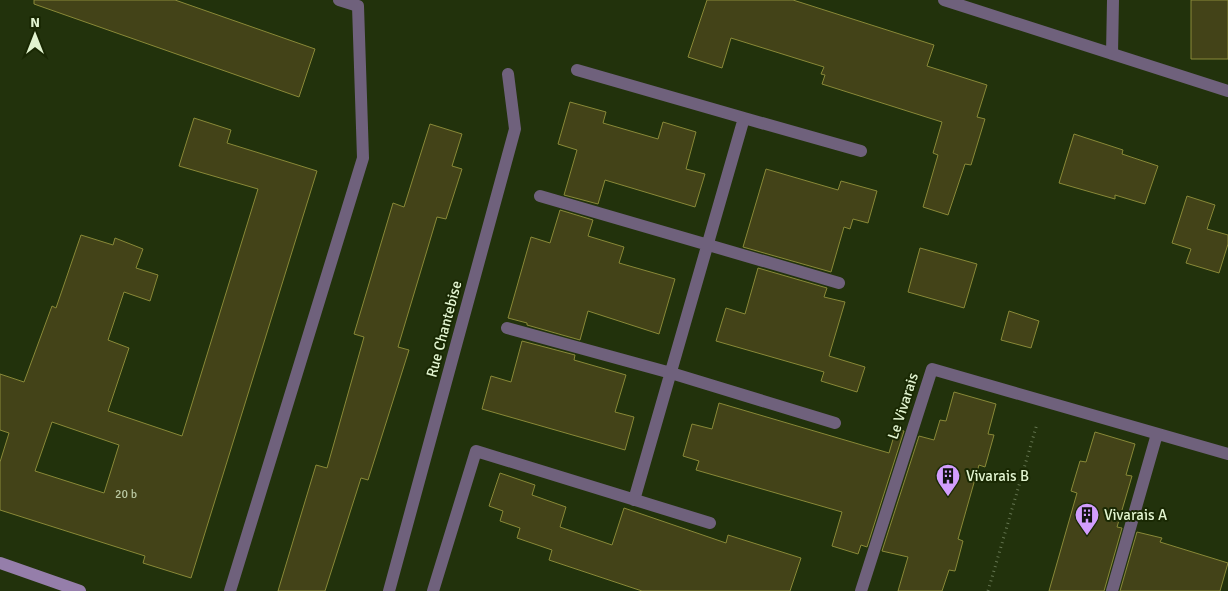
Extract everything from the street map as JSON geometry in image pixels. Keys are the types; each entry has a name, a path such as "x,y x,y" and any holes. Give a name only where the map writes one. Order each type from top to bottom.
{"street":[{"path":"230,591 363,158 362,3 339,0"},
{"path":"944,0 1228,91"},
{"path":"1112,54 1113,0"},
{"path":"577,70 861,151"},
{"name":"Rue Chantebise","path":"389,591 515,129 508,74"},
{"path":"634,500 744,118"},
{"path":"540,196 839,283"},
{"path":"507,328 671,373 835,423"},
{"name":"Le Vivarais","path":"860,591 932,369 1228,454"},
{"path":"1112,591 1157,434"},
{"path":"433,591 476,451 710,523"},
{"path":"0,563 80,591"}],"path":[{"path":"988,591 1043,401"}],"building":[{"path":"34,0 175,0 315,49 299,97 34,4"},
{"path":"707,0 793,0 934,45 927,66 987,85 977,117 985,119 971,165 965,164 948,215 923,207 938,155 933,153 942,122 822,84 825,75 821,74 824,67 731,38 722,68 688,57"},
{"path":"1191,0 1228,0 1228,59 1191,59"},
{"path":"570,102 606,112 603,123 658,139 663,122 696,132 686,169 705,174 695,207 605,180 598,204 564,195 577,150 558,144"},
{"path":"194,118 231,130 227,143 317,171 191,578 143,563 145,556 0,510 0,462 9,433 0,430 0,374 24,382 52,306 56,308 81,235 113,245 115,238 143,249 136,268 158,275 150,301 124,292 108,340 129,348 108,411 182,436 258,189 179,166","holes":["52,422 119,445 104,493 35,471"]},
{"path":"430,124 462,134 452,166 462,169 446,219 437,217 398,347 409,350 368,480 361,478 325,591 278,591 316,465 327,468 364,337 354,334 393,203 404,207"},
{"path":"1074,134 1123,150 1122,154 1158,166 1145,204 1115,195 1115,199 1059,183"},
{"path":"766,169 838,190 841,181 877,191 868,223 853,219 850,229 844,227 831,272 743,247"},
{"path":"1187,196 1215,205 1207,229 1228,235 1228,244 1219,273 1186,263 1191,249 1172,243"},
{"path":"560,210 593,220 588,236 624,247 619,263 675,279 659,334 588,311 580,340 508,318 531,237 550,243"},
{"path":"920,248 977,264 964,308 908,292"},
{"path":"758,268 827,288 824,297 845,302 829,356 865,367 857,392 821,381 824,372 716,341 726,308 745,314"},
{"path":"1009,311 1039,321 1031,348 1001,340"},
{"path":"522,341 575,355 574,360 626,375 615,412 634,417 625,450 482,409 491,376 511,382"},
{"name":"Vivarais B","path":"954,392 996,404 988,434 994,435 985,467 979,465 958,539 963,541 955,571 949,570 942,591 898,591 908,557 882,551 919,436 934,440 940,420 946,421"},
{"path":"719,403 889,453 896,429 904,431 867,547 861,545 858,554 832,546 842,512 696,470 699,461 683,456 692,424 712,429"},
{"name":"Vivarais A","path":"1095,432 1135,444 1126,475 1132,476 1117,527 1122,528 1104,591 1049,591 1077,493 1071,491 1080,461 1086,462"},
{"path":"500,473 535,485 532,495 566,507 560,527 612,545 624,508 726,543 728,535 801,558 790,591 642,591 549,560 552,550 517,538 520,528 500,521 503,511 489,506"},
{"path":"1137,532 1162,538 1160,542 1228,563 1220,591 1120,591"}],"place":[{"name":"Vivarais B","path":"948,497"},
{"name":"Vivarais A","path":"1087,536"}]}
